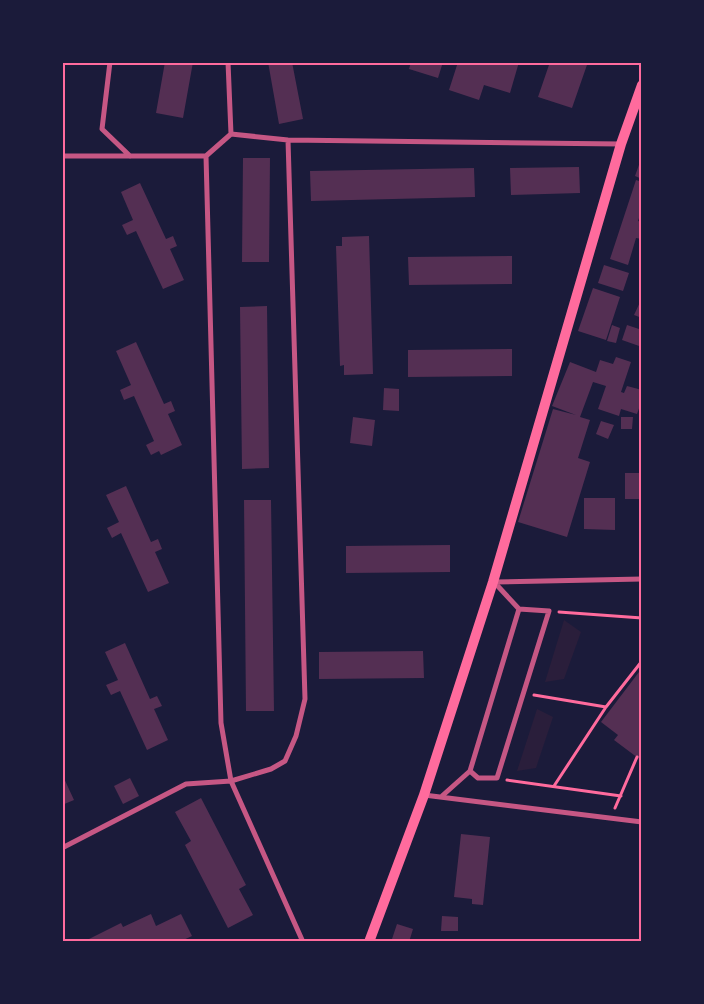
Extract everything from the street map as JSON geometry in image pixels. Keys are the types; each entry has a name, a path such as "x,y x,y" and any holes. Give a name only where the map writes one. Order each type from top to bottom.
{"main road":[{"path":"369,942 424,795 493,582 621,144 642,84"}],"street":[{"path":"110,62 102,129 130,156"},
{"path":"228,62 231,134"},
{"path":"62,156 206,156 231,134 288,140 621,144"},
{"path":"62,848 186,784 231,780 271,769 285,761 296,736 304,699 288,140"},
{"path":"206,156 221,724 231,780 300,941"},
{"path":"493,582 642,579"},
{"path":"470,771 478,778 497,778 549,611 520,609 493,582"},
{"path":"442,796 470,771 520,609"},
{"path":"424,795 642,822"}],"path":[{"path":"549,611 642,618"},
{"path":"554,786 606,707 642,661"},
{"path":"523,693 606,707"},
{"path":"610,818 637,757"},
{"path":"497,778 621,796"}],"shaded area":[{"path":"564,620 581,632 564,679 545,682"},
{"path":"537,709 553,717 536,768 517,771"}],"building":[{"path":"165,62 193,62 183,118 156,113"},
{"path":"268,62 292,62 303,119 279,124"},
{"path":"411,62 443,62 438,78 409,69"},
{"path":"458,62 519,62 510,93 484,85 479,100 449,90"},
{"path":"550,62 588,62 572,108 538,97"},
{"path":"243,158 270,158 269,262 242,262"},
{"path":"640,162 642,162 642,179 635,176"},
{"path":"579,167 580,193 511,195 510,168"},
{"path":"474,168 475,197 311,201 310,171"},
{"path":"636,180 642,182 642,209 638,221 642,222 642,239 636,238 628,265 610,259"},
{"path":"140,183 166,239 173,236 177,246 170,249 184,280 163,289 136,231 127,235 122,225 133,220 121,192"},
{"path":"369,236 373,374 344,375 344,365 340,366 336,246 342,246 342,237"},
{"path":"512,256 512,284 409,285 408,257"},
{"path":"604,265 629,273 623,291 598,283"},
{"path":"593,288 620,297 606,340 578,331"},
{"path":"642,298 642,318 634,315"},
{"path":"267,306 269,468 242,469 240,307"},
{"path":"612,325 620,328 616,343 607,341"},
{"path":"627,325 642,330 642,347 622,340"},
{"path":"136,342 164,404 171,401 175,411 168,414 182,445 161,455 159,451 151,455 146,445 154,441 134,396 124,400 120,390 131,385 116,351"},
{"path":"512,349 512,376 408,377 408,350"},
{"path":"616,357 631,362 621,392 624,393 627,386 642,390 642,400 637,414 621,409 619,416 598,409 606,386 593,382 580,417 590,420 578,458 590,462 567,537 518,522 553,409 576,415 552,406 570,362 596,372 600,360 613,364"},
{"path":"384,388 399,389 399,411 383,410"},
{"path":"353,417 375,420 372,446 350,443"},
{"path":"621,417 633,417 632,429 621,429"},
{"path":"601,421 614,425 608,439 596,434"},
{"path":"625,473 642,473 642,499 625,499"},
{"path":"126,486 151,542 158,539 162,549 155,552 169,583 148,592 121,533 112,538 107,528 119,522 106,495"},
{"path":"584,498 615,498 615,530 584,529"},
{"path":"244,500 271,500 274,711 246,711"},
{"path":"450,545 450,572 346,573 346,546"},
{"path":"125,643 150,699 157,696 162,706 154,709 168,740 147,750 120,691 111,695 106,685 118,680 105,652"},
{"path":"423,651 424,678 319,679 319,652"},
{"path":"642,668 642,761 614,740 618,735 601,722"},
{"path":"62,774 74,800 62,805"},
{"path":"130,778 139,796 123,804 114,786"},
{"path":"201,798 246,885 239,889 253,915 228,928 185,845 191,841 175,812"},
{"path":"461,834 490,837 483,905 472,904 472,899 454,897"},
{"path":"151,914 156,926 181,914 192,936 179,942 83,942 121,923 123,927"},
{"path":"442,916 458,917 458,931 441,931"},
{"path":"397,924 413,929 409,942 391,942"}]}
